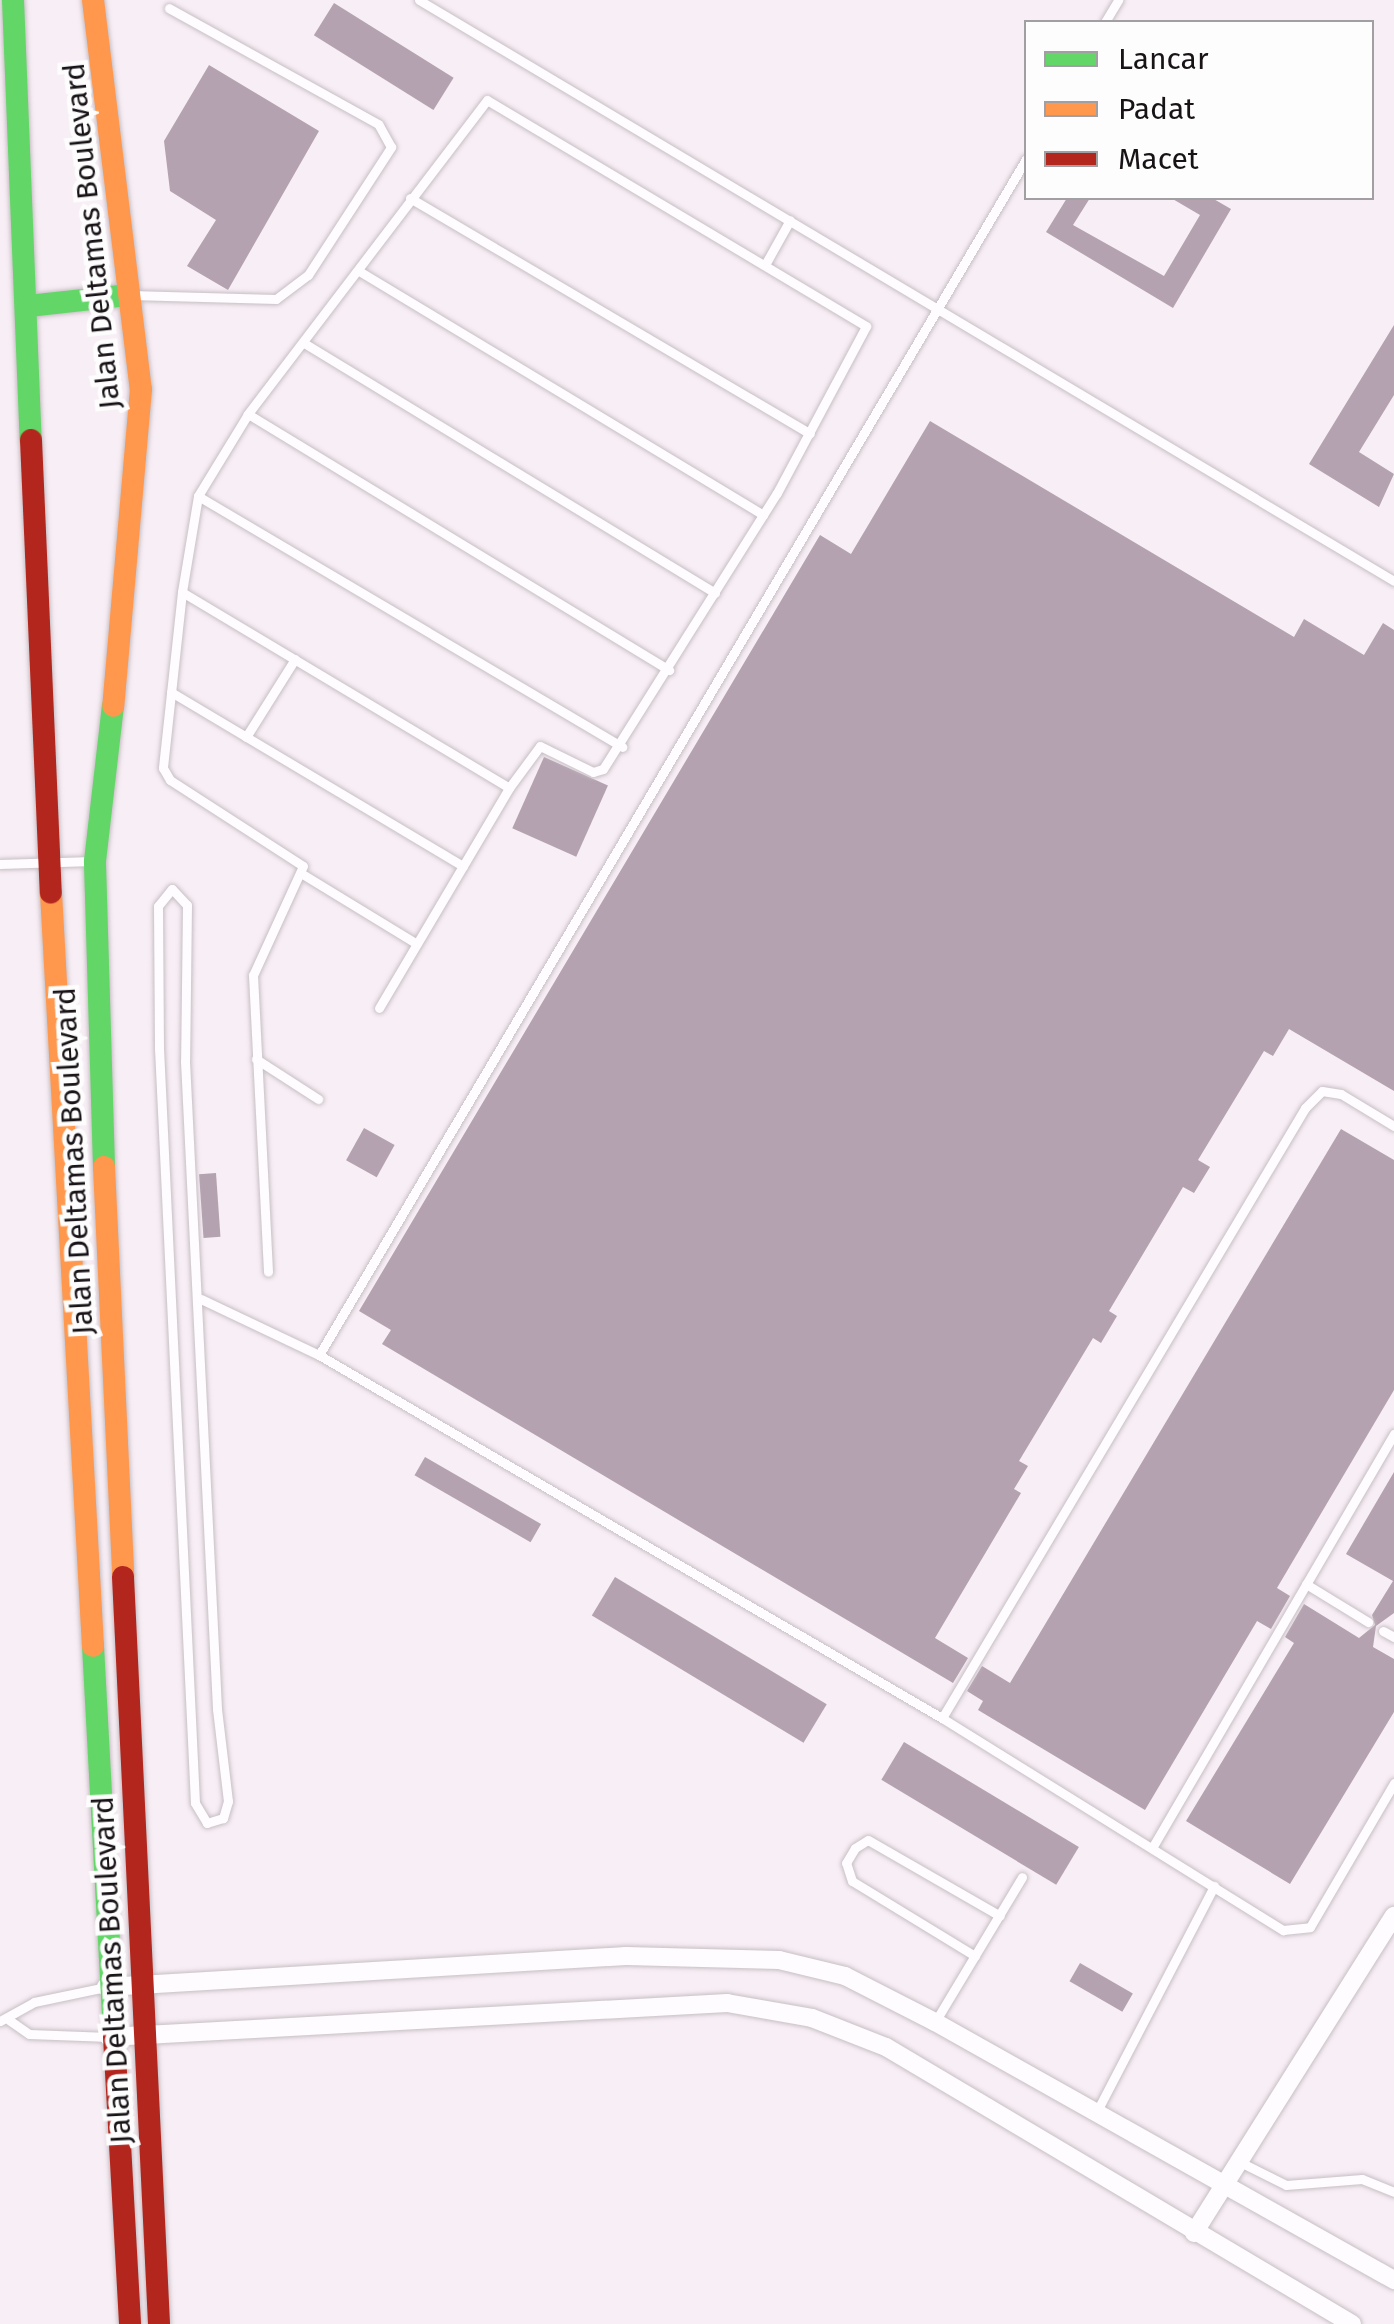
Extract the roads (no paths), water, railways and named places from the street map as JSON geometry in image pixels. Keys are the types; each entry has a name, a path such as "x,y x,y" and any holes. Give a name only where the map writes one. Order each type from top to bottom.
{"street":[{"path":"13,0 49,860 106,1987 130,2324"},
{"name":"Jalan Deltamas Boulevard","path":"93,0 106,60 127,295 141,389 135,524 95,861 159,2324"},
{"path":"28,306 127,295"},
{"path":"1194,2233 1394,1916"},
{"path":"106,1987 700,1953 845,1976 1225,2180 1394,2280"},
{"path":"109,2037 726,2003 812,2018 886,2047 1352,2324"}],"lane":[{"path":"418,0 437,5 1394,581"},
{"path":"127,295 276,299 308,275 392,147 378,124 169,8"},
{"path":"379,1008 537,747 593,772 622,746 764,514 866,326 500,102 478,105 359,271 248,414 198,496 171,692 166,776 286,850 304,875 417,944"},
{"path":"319,1355 1024,162"},
{"path":"410,198 810,434"},
{"path":"766,262 790,220"},
{"path":"359,271 764,514"},
{"path":"304,343 715,594"},
{"path":"248,414 668,670"},
{"path":"198,496 622,746"},
{"path":"182,592 509,788"},
{"path":"246,737 296,660"},
{"path":"171,692 463,866"},
{"path":"0,864 95,861"},
{"path":"268,1272 254,968 304,875"},
{"path":"172,889 188,905 185,1061 200,1299 216,1710 228,1801 222,1818 207,1823 195,1804 159,1050 158,906 172,889"},
{"path":"256,1058 318,1098"},
{"path":"942,1718 1305,1108 1322,1091 1341,1094 1394,1126"},
{"path":"200,1299 319,1355 942,1718 1268,1922 1303,1933 1394,1783"},
{"path":"1152,1848 1394,1434"},
{"path":"1306,1584 1368,1622"},
{"path":"1383,1631 1394,1638"},
{"path":"974,1956 852,1881 846,1863 855,1848 868,1840 1000,1916"},
{"path":"936,2022 1022,1877"},
{"path":"1096,2113 1214,1886"},
{"path":"106,1987 34,2002 5,2021 29,2034 109,2037"},
{"path":"1240,2162 1286,2185 1362,2179 1394,2192"}]}
